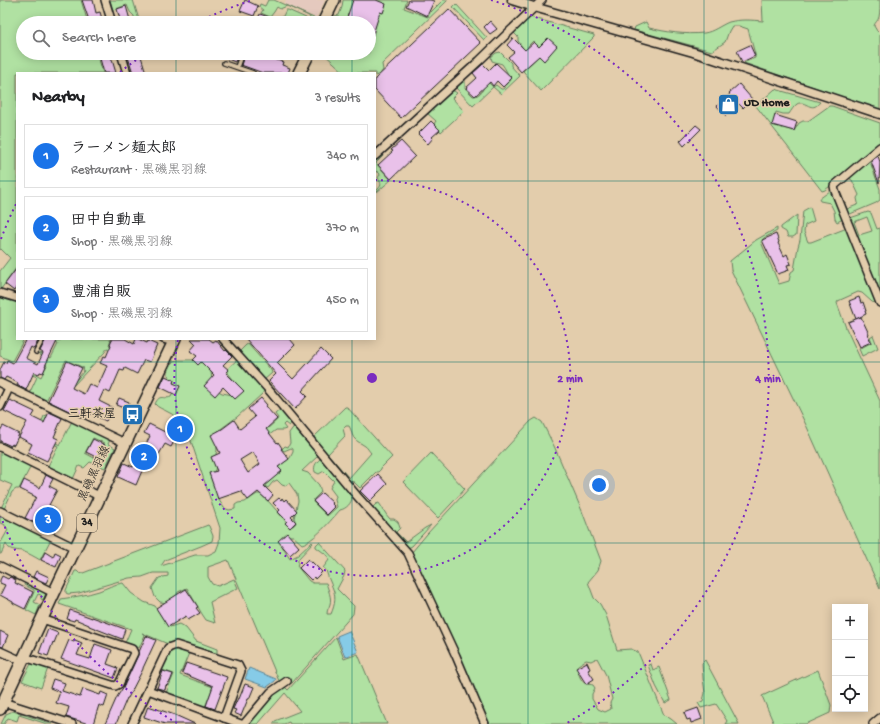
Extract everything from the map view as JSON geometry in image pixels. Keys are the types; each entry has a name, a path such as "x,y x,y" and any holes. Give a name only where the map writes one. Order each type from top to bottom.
{"main road":[{"path":"326,16 334,0"},
{"path":"300,72 306,60"},
{"name":"黒磯黒羽線","path":"2,705 125,443 170,340"}],"street":[{"path":"105,0 110,16"},
{"path":"512,0 693,52 880,114"},
{"path":"376,155 479,61 542,0"},
{"path":"123,60 127,72"},
{"path":"880,147 834,186 880,303"},
{"path":"0,293 16,298"},
{"path":"224,340 357,496 408,553 456,656 485,724"},
{"path":"0,383 125,443"},
{"path":"0,407 9,388"},
{"path":"0,447 99,496"},
{"path":"0,511 75,548"},
{"path":"0,566 54,593"},
{"path":"0,651 115,686 120,684 134,653 132,649 42,619"},
{"path":"132,724 168,648 176,645 238,666 242,671 224,718"},
{"path":"148,690 242,724 271,692 287,681"},
{"path":"2,705 72,724"},
{"path":"873,724 880,718"}],"lane":[{"path":"237,67 240,60"},
{"path":"224,63 250,72"},
{"path":"36,352 42,340"}],"shaded area":[{"path":"286,0 325,0 317,16 311,16 284,4"}],"green space":[{"path":"0,0 81,0 86,16 16,16 16,60 99,60 103,72 16,72 16,268 1,289 0,271 10,258 1,249 0,250"},
{"path":"110,0 133,0 138,16 134,16 130,12 127,5 113,10"},
{"path":"268,0 274,0 309,16 287,6 280,9 277,7 271,16 268,16 261,13 263,10 259,7 260,4 265,6"},
{"path":"343,0 407,0 404,8 428,17 429,14 443,0 448,0 382,64 383,70 380,74 376,76 376,72 344,72 331,60 376,60 376,16 335,16 339,15"},
{"path":"762,0 880,0 879,17 874,26 880,34 880,111 828,94 825,91 744,63 755,58 755,54 748,29 739,26 732,26 725,42 712,51 634,30 635,27 646,22 649,28 676,33 697,34 711,31 733,21 763,21"},
{"path":"456,4 487,38 484,40 453,7"},
{"path":"286,10 288,10 302,16 283,16"},
{"path":"530,17 594,35 594,37 541,91 523,71 543,52 533,41 528,46 527,49 529,51 522,50 523,48 518,41 518,37 514,33"},
{"path":"500,52 511,63 511,66 520,76 501,94 493,87 496,85 503,89 511,80 502,64 492,61 491,57"},
{"path":"477,71 493,87 473,106 455,87 464,79 465,88 473,96 479,94 484,86 475,75"},
{"path":"775,89 820,102 814,107 803,103 797,104 789,114 776,112 773,125 794,131 799,123 808,121 829,106 832,106 880,123 880,145 822,191 756,106"},
{"path":"451,90 457,93 452,98 464,111 441,132 434,124 436,121 427,113"},
{"path":"382,155 383,156 376,163"},
{"path":"869,159 880,189 880,200 850,214 847,213 837,189 838,188 847,209 857,205 857,198 859,195 849,177"},
{"path":"376,163 391,180 377,192 376,191 381,184 378,178 380,174 376,171"},
{"path":"830,191 843,219 837,222 830,203 820,201 819,199"},
{"path":"810,207 814,221 805,225 804,232 808,242 847,228 850,218 868,212 871,213 877,229 880,228 880,305 872,302 862,293 858,292 838,301 837,303 846,328 880,401 880,589 807,427 731,270 730,261 756,240 777,228 777,231 764,238 761,242 779,284 789,281 791,272 794,270 800,240 803,211","holes":["867,217 872,231 859,235 854,222"]},
{"path":"797,215 796,235 793,237 788,237 786,232 781,229 781,227"},
{"path":"0,296 16,301 16,340 23,340 12,361 0,356"},
{"path":"873,335 878,348 862,356 859,349 872,342 870,337"},
{"path":"50,340 111,340 109,345 126,350 124,353 107,348 72,387 84,371 84,368 66,360 46,401 32,395 30,392 37,377 30,374 32,372 41,377 47,365 48,359 40,355 40,353 51,358 58,344"},
{"path":"248,344 271,370 272,373 264,380 240,354 240,351"},
{"path":"196,360 210,364 213,388 222,393 233,395 240,388 228,373 228,368 237,360 263,387 264,391 262,394 237,417 218,431 216,439 216,466 211,475 219,500 224,508 229,510 235,509 235,505 238,503 245,502 257,494 260,494 290,526 293,526 296,523 294,518 298,501 297,494 289,483 285,486 277,480 268,488 262,482 274,470 290,458 293,449 291,448 284,451 282,449 285,446 288,447 290,443 289,433 295,425 319,455 302,471 308,473 319,485 321,492 313,502 327,516 337,507 335,500 336,496 330,488 334,481 324,471 319,474 315,472 315,465 322,457 354,495 348,505 340,510 312,539 302,544 293,536 287,536 281,541 283,548 290,559 298,555 312,542 313,543 298,559 297,566 309,581 313,583 326,583 330,594 330,604 327,614 331,614 334,607 335,596 326,570 323,568 329,560 328,556 316,547 319,542 345,571 337,589 354,606 353,614 292,683 282,684 279,681 228,560 208,567 208,577 212,584 218,586 234,579 238,588 210,602 215,623 206,620 187,588 178,592 176,597 168,603 160,602 155,597 152,588 159,578 168,576 168,573 153,573 142,577 129,578 79,593 66,593 75,571 80,574 83,573 208,525 213,536 212,541 165,560 161,566 195,555 208,555 216,551 219,543 220,528 189,435 183,424 178,419 155,404 160,398 171,397 176,386 168,375 168,372 173,361"},
{"path":"345,407 347,407 392,457 360,488 354,482 349,481 314,440 314,437","holes":["346,426 349,426 354,438 371,453 349,478 328,454 345,436 343,429"]},
{"path":"281,409 292,422 289,426 285,423 283,425 286,429 276,430 260,442 266,430 277,420 278,418 275,414"},
{"path":"47,415 53,418 44,437 60,445 72,421 110,440 108,444 115,448 105,468 90,462 84,468 79,466 73,479 48,466 58,446 35,438 37,433 42,435 48,423 42,421 44,416","holes":["93,438 104,443 105,448 99,458 96,459 85,453"]},
{"path":"536,418 542,422 555,448 582,511 601,561 598,570 588,582 594,598 600,604 606,615 617,650 631,649 638,652 664,715 677,724 486,724 411,556 412,552 427,534 531,421","holes":["597,658 606,675 612,699 610,703 611,709 605,712 598,709 592,699 592,694 595,688 593,685 586,684 582,681 578,665 586,660 591,661"]},
{"path":"0,450 31,466 19,489 12,492 4,509 1,508 12,485 0,480"},
{"path":"431,453 465,489 438,518 403,482"},
{"path":"379,503 390,519 394,519 398,522 400,528 396,532 406,542 431,525 412,546 408,548 374,511 373,507"},
{"path":"0,515 51,539 40,560 22,551 11,549 6,544 0,554 0,544 8,530 4,524 0,523"},
{"path":"25,582 46,593 43,600 41,599 41,595 38,594 34,602 40,605 36,615 26,610 34,590 24,585"},
{"path":"123,583 131,593 144,602 155,606 170,627 179,624 186,628 196,641 217,649 217,653 214,656 177,644 168,644 142,633 145,635 139,648 125,643 131,629 59,604 61,599 89,594"},
{"path":"336,637 344,659 358,654 387,724 290,724 289,722 284,724 273,724 275,721 300,711 285,693 258,724 247,724 264,703 275,693 285,687 288,690"},
{"path":"175,649 189,653 180,675 213,687 205,707 166,693 174,674 162,670 160,676 159,675 170,651"},
{"path":"705,660 739,724 725,724 727,721 716,704 701,708 698,703 703,701 705,693 702,663"},
{"path":"32,662 48,668 41,688 22,681"},
{"path":"651,664 653,670 659,667 671,700 665,703 656,686 648,665"},
{"path":"818,670 831,705 830,713 806,724 774,724 762,696"},
{"path":"13,711 53,724 47,724 19,715 17,721 8,718 4,724 1,724 6,714"}],"water":[{"path":"349,631 358,652 345,657 337,636"},
{"path":"249,668 276,679 267,687 245,679"}],"building":[{"path":"82,0 93,0 96,13 100,12 101,16 88,16"},
{"path":"245,0 258,6 254,16 240,11"},
{"path":"353,0 376,0 386,4 383,13 380,12 376,25 376,16 347,16"},
{"path":"409,0 434,1 427,16 406,6"},
{"path":"126,6 129,16 119,16 117,9"},
{"path":"449,9 481,43 401,118 376,91 376,78"},
{"path":"490,21 497,29 490,34 484,27"},
{"path":"513,38 525,50 534,42 539,47 548,38 557,46 544,61 539,56 521,72 508,57 514,52 507,45"},
{"path":"750,45 755,56 742,62 737,51"},
{"path":"100,60 112,60 116,72 104,72"},
{"path":"129,60 142,60 146,72 133,72"},
{"path":"243,60 276,60 283,62 282,65 290,68 288,72 260,72 241,65"},
{"path":"496,63 512,78 503,87 497,81 493,86 490,82 475,96 466,88 477,78 473,73 483,64 489,70"},
{"path":"739,84 752,99 743,108 739,104 726,116 717,106"},
{"path":"775,115 797,122 794,131 772,125"},
{"path":"431,121 440,130 432,137 433,138 428,144 418,134"},
{"path":"696,125 701,129 684,146 680,141"},
{"path":"401,141 415,156 391,179 378,165"},
{"path":"878,156 880,162 879,183 871,161"},
{"path":"776,234 784,256 787,254 791,264 787,265 789,270 778,274 762,240"},
{"path":"16,269 16,288 14,291 5,284"},
{"path":"859,297 861,303 863,302 866,314 856,319 849,301"},
{"path":"861,317 871,342 860,347 848,322"},
{"path":"25,340 38,340 34,349 31,347 26,358 38,364 43,353 40,351 46,340 58,340 43,373 40,372 39,374 34,372 26,390 17,385 18,383 6,377 4,380 0,378 0,370 4,362 6,363 7,360 13,363"},
{"path":"112,340 127,340 134,344 136,340 140,340 147,343 148,341 157,345 150,362 144,360 137,374 125,368 124,371 120,370 110,393 104,390 99,401 113,408 106,421 83,410 81,415 76,412 75,414 48,401 67,361 82,368 72,388 84,394 89,384 97,388 107,366 100,363 104,356 106,357 111,345"},
{"path":"192,340 210,340 213,342 216,340 225,351 226,350 232,356 223,365 229,370 226,373 244,391 235,399 223,387 215,396 204,386 214,375 201,362 198,365 193,360 197,356 190,351 196,344"},
{"path":"247,340 291,340 295,345 277,363 293,379 321,349 331,359 302,391 307,396 295,409 269,381 276,374"},
{"path":"165,376 174,380 173,383 180,386 176,395 160,387"},
{"path":"119,398 129,402 126,409 116,405"},
{"path":"261,398 267,405 265,406 277,419 266,429 277,443 278,442 282,448 281,449 289,459 278,467 282,471 264,486 273,495 268,501 258,492 248,500 241,491 218,499 209,473 217,471 211,457 220,453 211,435 234,420 240,429 255,417 248,409","holes":["253,452 260,464 248,473 240,460"]},
{"path":"10,400 35,412 32,417 44,423 49,412 62,418 54,437 58,439 47,461 28,452 32,444 19,437 27,422 4,411"},
{"path":"183,418 193,427 180,442 176,438 171,447 165,444 151,468 144,466 136,485 118,477 124,463 133,467 142,452 150,436 144,433 149,424 169,434"},
{"path":"3,426 19,434 14,445 12,444 11,446 0,441 0,431"},
{"path":"93,439 105,445 98,458 86,452"},
{"path":"378,474 387,484 370,501 360,491"},
{"path":"46,475 53,479 49,486 57,490 49,505 55,508 50,517 53,519 47,529 25,518 36,497 20,489 24,480 40,488"},
{"path":"322,493 333,503 332,504 335,507 327,515 313,501"},
{"path":"279,498 281,500 282,498 284,501 286,499 297,511 291,517 296,522 290,528 285,523 287,521 278,512 280,510 273,503"},
{"path":"287,533 299,547 290,555 278,541"},
{"path":"45,552 53,557 55,552 61,555 56,567 41,560"},
{"path":"308,559 322,572 315,579 314,577 311,580 299,568"},
{"path":"36,571 49,577 46,583 33,577"},
{"path":"2,576 8,579 10,577 16,580 15,583 33,592 25,609 0,595 5,585 0,583"},
{"path":"186,589 198,607 196,608 200,613 188,620 186,616 168,627 156,608"},
{"path":"70,610 125,629 122,639 75,619 74,621 67,619"},
{"path":"48,629 58,633 48,656 39,653"},
{"path":"0,631 8,635 3,647 0,646"},
{"path":"146,636 156,640 143,669 127,698 116,724 105,724 117,697 124,686"},
{"path":"69,640 74,642 75,640 82,643 77,655 90,659 95,644 112,650 107,664 118,668 114,678 61,659"},
{"path":"587,662 590,669 588,670 594,679 586,684 576,668"},
{"path":"186,663 227,677 215,709 206,706 213,686 182,673"},
{"path":"163,671 173,674 170,682 167,686 166,685 165,690 157,688"},
{"path":"53,679 65,683 62,691 80,697 83,689 100,695 101,692 108,695 104,707 99,705 93,724 66,717 69,707 56,703 60,692 50,688"},
{"path":"245,684 254,687 241,716 234,713 236,710 233,709"},
{"path":"148,706 175,715 195,724 165,724 144,717"},
{"path":"698,708 702,719 691,723 690,719 687,720 684,713"}],"place":[{"name":"UD Home","path":"729,104"},
{"name":"三軒茶屋","path":"132,415"},
{"name":"ラーメン麺太郎","path":"180,429"},
{"name":"田中自動車","path":"144,457"},
{"name":"豊浦自販","path":"48,520"}]}
